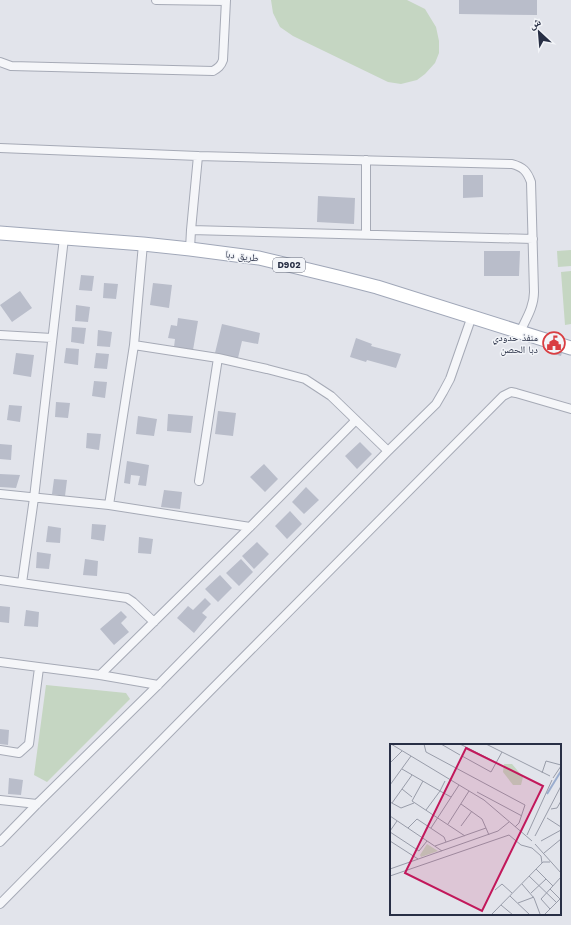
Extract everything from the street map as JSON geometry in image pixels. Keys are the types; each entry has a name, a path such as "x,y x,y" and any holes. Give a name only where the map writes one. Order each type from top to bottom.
{"main road":[{"name":"طريق دبا","path":"0,233 144,244 259,258 377,287 570,347"}],"street":[{"path":"0,62 11,66 213,71 218,68 222,64 223,60 226,1 156,0"},
{"path":"0,148 198,156 512,164 519,166 529,175 531,182 534,300 532,308 520,332"},
{"path":"190,249 198,156"},
{"path":"366,160 366,234"},
{"path":"191,230 533,239"},
{"path":"22,582 34,498 64,238"},
{"path":"109,505 134,345 144,244"},
{"path":"0,842 158,685 436,404 450,379 472,316"},
{"path":"0,335 52,338"},
{"path":"134,345 218,358 267,368 305,379 331,396 388,452"},
{"path":"200,482 218,358"},
{"path":"0,904 503,396 511,392 516,392 571,409"},
{"path":"100,676 356,420"},
{"path":"0,494 109,505 250,527"},
{"path":"0,580 127,598 154,622"},
{"path":"0,662 158,685"},
{"path":"0,750 19,753 29,744 40,668"},
{"path":"0,800 37,804"}],"green space":[{"path":"271,0 407,0 425,9 436,27 439,41 439,53 435,63 417,80 401,84 388,82 293,36 280,27 273,13"},
{"path":"571,250 571,266 558,267 557,251"},
{"path":"571,271 571,324 565,325 561,272"},
{"path":"46,685 126,693 130,699 47,782 34,775"}],"building":[{"path":"459,0 537,0 537,15 459,14"},
{"path":"463,175 483,175 483,197 463,198"},
{"path":"318,196 355,198 354,224 317,222"},
{"path":"484,251 520,251 519,276 484,276"},
{"path":"81,275 94,276 92,291 79,290"},
{"path":"104,283 118,284 116,299 103,298"},
{"path":"153,283 172,285 169,308 150,305"},
{"path":"20,291 32,308 12,322 0,305"},
{"path":"76,305 90,307 88,322 75,321"},
{"path":"178,318 198,321 193,350 174,347 175,339 168,338 171,325 177,326"},
{"path":"222,324 260,333 258,344 242,341 238,358 215,353"},
{"path":"72,327 86,328 84,344 71,342"},
{"path":"98,330 112,332 110,347 97,346"},
{"path":"356,338 372,344 371,346 401,354 396,368 350,357"},
{"path":"555,339 566,339 561,356 550,353"},
{"path":"66,348 79,349 78,365 64,363"},
{"path":"16,353 34,355 31,377 13,374"},
{"path":"96,353 109,354 107,369 94,368"},
{"path":"94,381 107,382 105,398 92,396"},
{"path":"56,402 70,403 68,418 55,417"},
{"path":"9,405 22,406 20,422 7,420"},
{"path":"218,411 236,413 233,436 215,434"},
{"path":"168,414 193,416 191,433 167,431"},
{"path":"138,416 157,419 154,436 136,434"},
{"path":"87,433 101,434 99,450 86,448"},
{"path":"360,442 372,454 357,469 345,456"},
{"path":"0,444 12,445 11,460 0,459"},
{"path":"127,461 149,465 146,486 138,485 140,476 131,475 130,484 124,483"},
{"path":"264,464 278,479 265,492 250,477"},
{"path":"0,474 20,475 16,488 0,487"},
{"path":"54,479 67,480 65,496 52,494"},
{"path":"306,487 319,500 304,514 292,502"},
{"path":"164,490 182,492 180,509 161,507"},
{"path":"290,511 302,524 287,539 275,526"},
{"path":"92,524 106,525 104,541 91,539"},
{"path":"48,526 61,528 60,543 46,542"},
{"path":"139,537 153,539 151,554 138,553"},
{"path":"257,542 269,554 254,569 242,556"},
{"path":"37,552 51,554 49,569 36,568"},
{"path":"85,559 98,561 97,576 83,575"},
{"path":"241,559 253,572 239,586 226,573"},
{"path":"220,575 232,588 218,602 205,589"},
{"path":"205,598 211,604 202,613 207,617 194,633 177,618 188,606 193,610"},
{"path":"0,606 10,607 9,623 0,622"},
{"path":"26,610 39,612 38,627 24,626"},
{"path":"121,611 127,617 121,623 129,632 114,645 100,629"},
{"path":"0,729 9,730 8,745 0,744"},
{"path":"9,778 23,780 21,795 8,794"}],"place":[{"name":"منفذ حدودي دبا الحصن","path":"554,343"}]}
